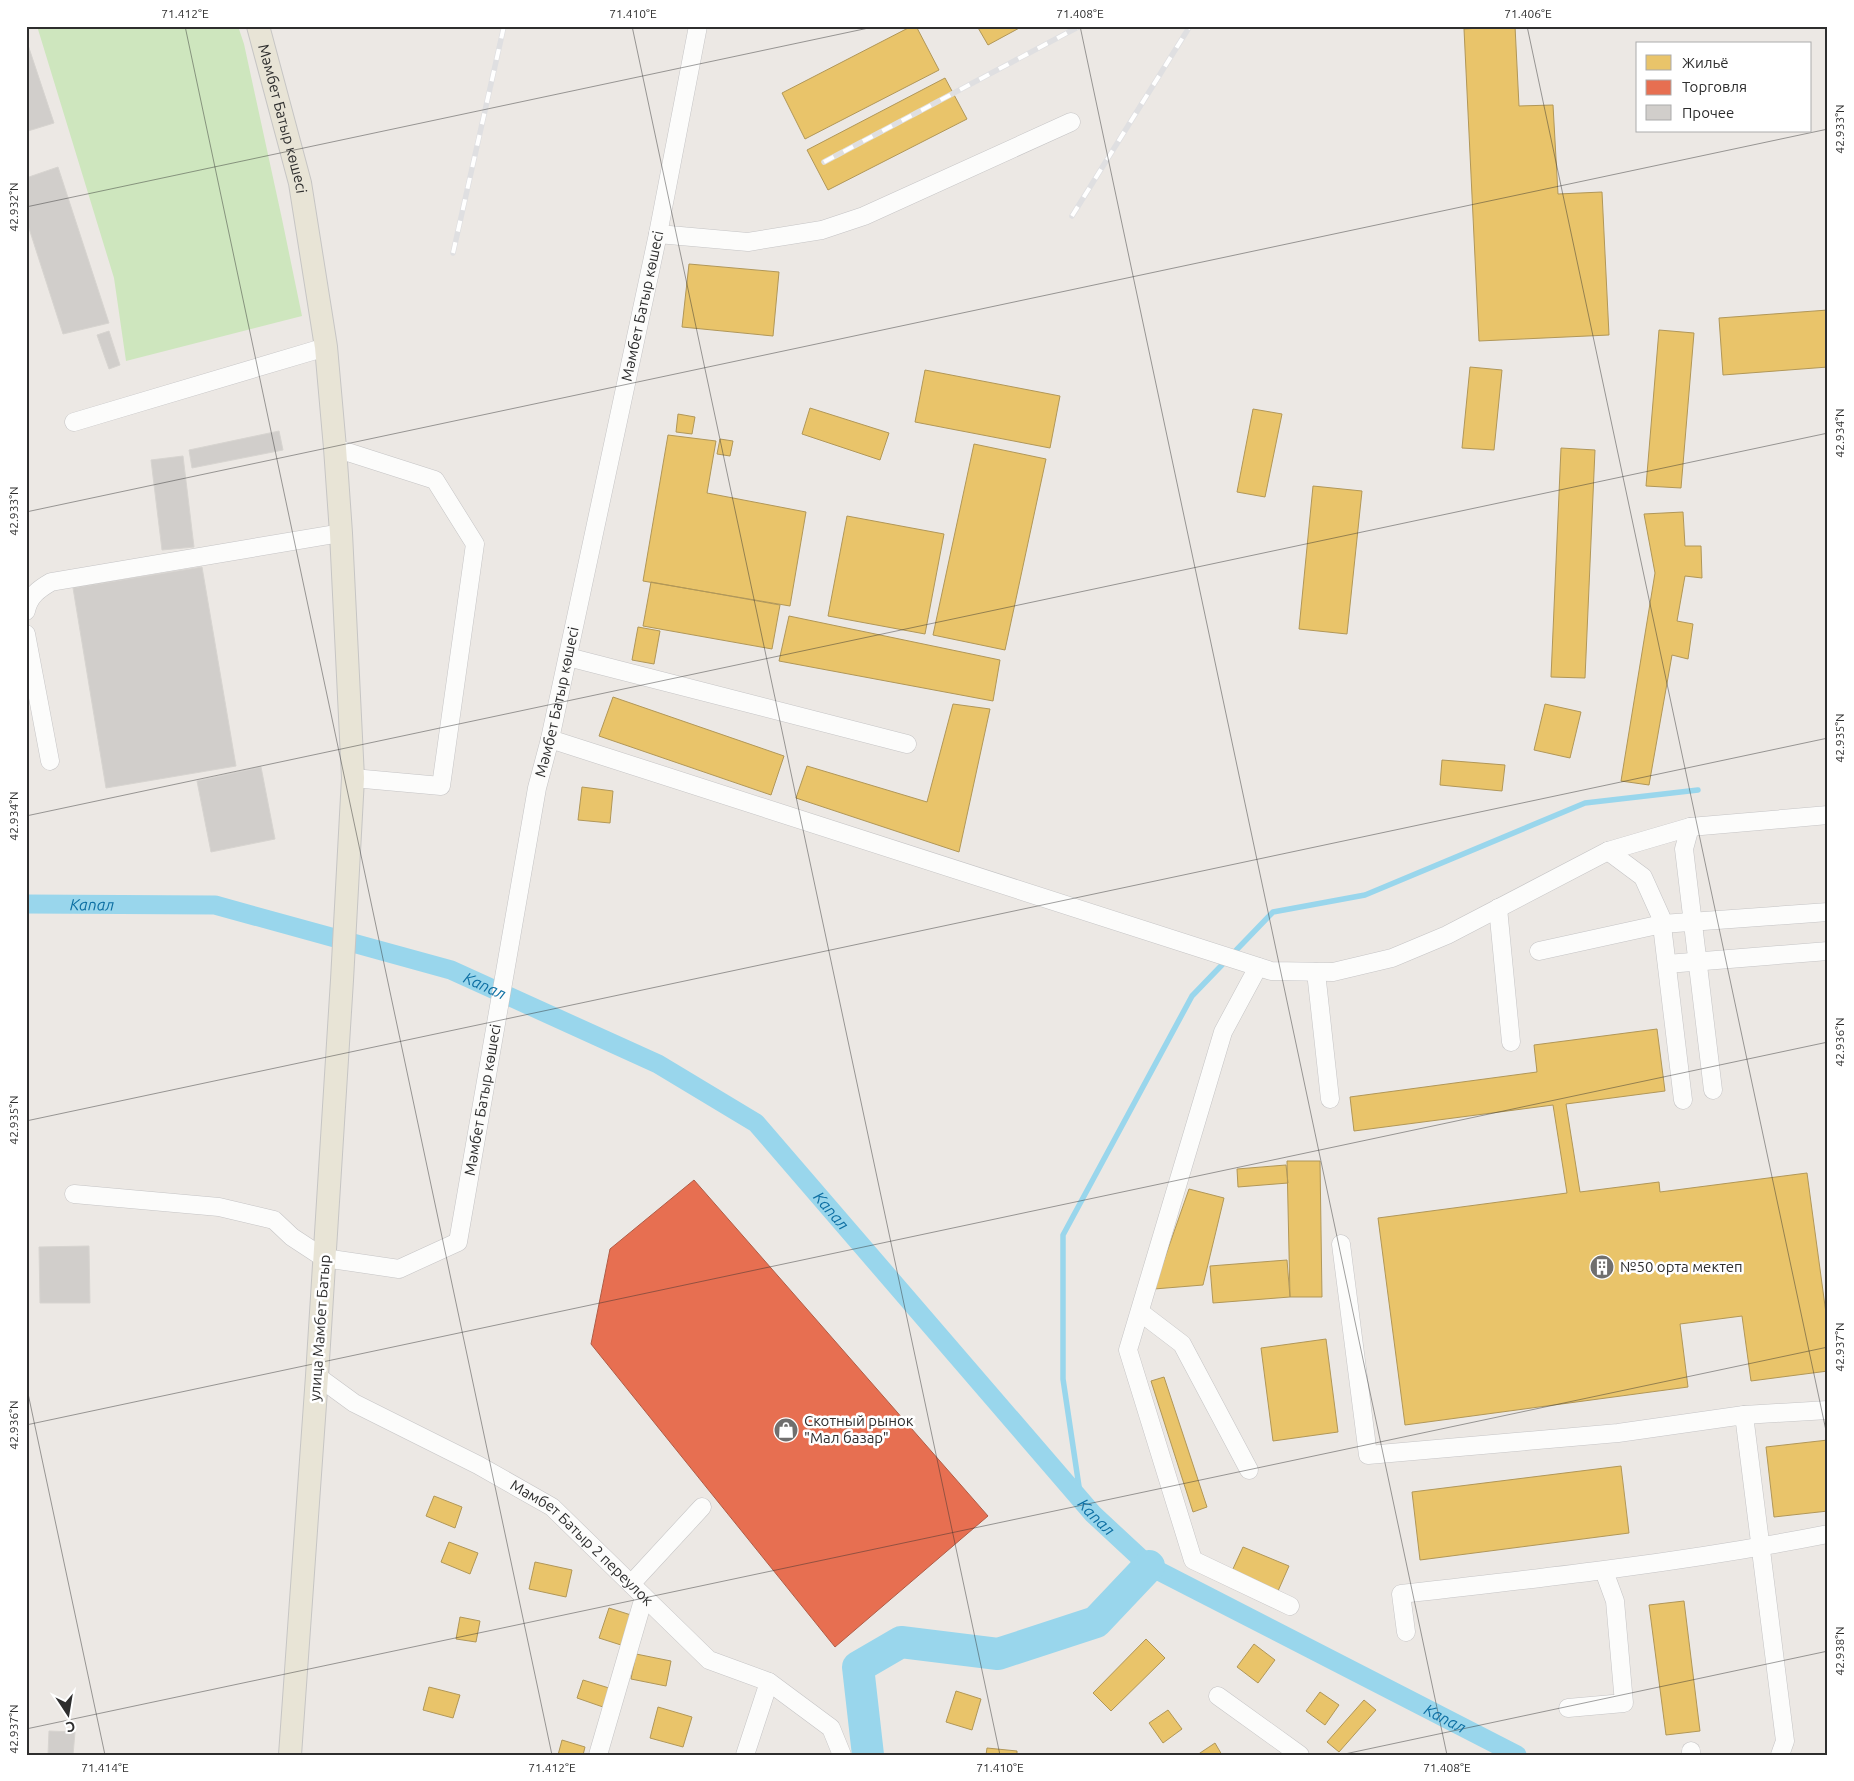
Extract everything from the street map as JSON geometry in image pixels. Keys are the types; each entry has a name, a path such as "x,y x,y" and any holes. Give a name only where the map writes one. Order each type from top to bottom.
{"main road":[{"name":"Мәмбет Батыр көшесі","path":"258,26 300,183 326,347 341,533 353,778 346,900"},
{"name":"улица Мамбет Батыр","path":"290,1755 317,1376 346,900"}],"street":[{"name":"Мәмбет Батыр көшесі","path":"324,1258 399,1269 458,1242 537,788 550,740 658,234 698,26"},
{"path":"658,234 748,242 822,230 864,216 1072,122"},
{"path":"74,422 326,347"},
{"path":"335,448 435,480 475,544 442,786 353,778"},
{"path":"26,611 28,604 38,589 51,582 341,533"},
{"path":"26,634 50,761"},
{"path":"568,657 907,744"},
{"path":"550,740 1271,971 1333,972 1392,958 1447,935 1608,851 1690,827 1828,815"},
{"path":"1690,827 1684,849 1713,1090"},
{"path":"1608,851 1643,877 1661,917 1683,1100"},
{"path":"1498,908 1511,1042"},
{"path":"1539,951 1662,924 1828,912"},
{"path":"1667,964 1828,951"},
{"path":"1258,967 1223,1032 1128,1350 1193,1560 1290,1606"},
{"path":"1316,972 1330,1099"},
{"path":"74,1194 219,1207 274,1220 292,1237 324,1258"},
{"path":"1341,1244 1368,1455 1618,1433 1744,1415 1828,1410"},
{"path":"1140,1312 1182,1344 1249,1470"},
{"name":"Мамбет Батыр 2 переулок","path":"317,1376 354,1402 478,1466 552,1507 709,1660 769,1682 831,1728 842,1755"},
{"path":"1744,1415 1785,1741 1780,1755"},
{"path":"631,1584 702,1507"},
{"path":"1406,1632 1401,1594 1604,1571 1761,1548 1828,1534"},
{"path":"1568,1708 1624,1703 1615,1601 1604,1571"},
{"path":"598,1755 644,1597"},
{"path":"745,1755 769,1682"},
{"path":"1218,1696 1300,1755"}],"green space":[{"path":"37,26 238,26 244,44 302,316 126,361 114,278"}],"building: Жильё":[{"path":"912,26 916,26 939,70 805,139 782,93"},
{"path":"977,26 1023,26 988,45"},
{"path":"1515,26 1519,106 1553,105 1558,194 1602,192 1609,335 1479,341 1464,29"},
{"path":"945,78 967,119 828,190 807,150"},
{"path":"689,264 779,272 773,336 682,327"},
{"path":"1828,310 1828,367 1723,375 1719,318"},
{"path":"1659,330 1694,333 1681,488 1646,486"},
{"path":"1470,367 1502,370 1494,450 1462,448"},
{"path":"925,370 1060,396 1050,448 915,422"},
{"path":"810,408 889,433 880,460 802,434"},
{"path":"1253,409 1282,414 1265,497 1237,492"},
{"path":"678,414 695,417 692,434 676,432"},
{"path":"668,435 716,441 707,493 806,512 790,606 643,581"},
{"path":"720,439 733,441 730,456 717,454"},
{"path":"974,444 1046,459 1005,650 933,635"},
{"path":"1561,448 1595,450 1585,678 1551,677"},
{"path":"1313,486 1362,491 1347,634 1299,629"},
{"path":"1683,512 1685,546 1701,546 1702,578 1685,576 1677,621 1693,624 1688,659 1672,655 1649,785 1621,781 1655,573 1644,514"},
{"path":"847,516 944,534 925,634 828,616"},
{"path":"651,582 780,605 772,649 643,626"},
{"path":"789,616 1000,660 993,701 779,661"},
{"path":"638,627 660,631 654,664 632,660"},
{"path":"613,697 784,756 771,795 599,736"},
{"path":"953,704 990,709 959,852 796,798 807,766 927,802"},
{"path":"1545,704 1581,712 1570,758 1534,750"},
{"path":"1442,760 1505,765 1502,791 1440,785"},
{"path":"582,787 613,791 610,823 578,820"},
{"name":"№50 орта мектеп","path":"1657,1029 1665,1091 1566,1104 1580,1192 1659,1182 1660,1192 1807,1173 1828,1328 1828,1371 1751,1381 1742,1316 1680,1324 1688,1387 1405,1425 1378,1218 1567,1193 1553,1105 1354,1131 1350,1097 1537,1072 1534,1045"},
{"path":"1287,1161 1320,1161 1322,1297 1290,1297"},
{"path":"1286,1165 1288,1183 1238,1187 1237,1169"},
{"path":"1189,1189 1224,1198 1203,1285 1154,1289"},
{"path":"1287,1260 1290,1297 1213,1303 1210,1266"},
{"path":"1326,1339 1338,1432 1273,1441 1261,1348"},
{"path":"1164,1377 1207,1507 1193,1512 1151,1381"},
{"path":"1828,1440 1828,1511 1774,1517 1766,1447"},
{"path":"1621,1466 1629,1533 1420,1560 1412,1492"},
{"path":"434,1496 462,1507 455,1528 426,1516"},
{"path":"449,1542 478,1553 470,1574 441,1562"},
{"path":"1243,1547 1289,1566 1278,1591 1232,1571"},
{"path":"535,1562 572,1570 566,1597 529,1589"},
{"path":"1684,1601 1700,1731 1666,1735 1649,1605"},
{"path":"609,1608 631,1615 621,1645 599,1638"},
{"path":"460,1617 480,1621 476,1642 456,1639"},
{"path":"1146,1639 1165,1658 1111,1711 1093,1693"},
{"path":"1254,1644 1275,1660 1258,1683 1237,1667"},
{"path":"636,1654 671,1661 666,1686 631,1679"},
{"path":"583,1680 609,1688 603,1707 577,1698"},
{"path":"429,1687 460,1695 453,1718 423,1710"},
{"path":"956,1691 981,1699 972,1730 946,1722"},
{"path":"1320,1692 1339,1705 1325,1725 1306,1711"},
{"path":"1364,1700 1376,1710 1339,1752 1327,1742"},
{"path":"658,1707 692,1717 683,1747 650,1738"},
{"path":"1168,1710 1182,1729 1163,1743 1149,1723"},
{"path":"562,1740 585,1747 583,1755 558,1755"},
{"path":"1215,1743 1222,1755 1197,1755"},
{"path":"987,1748 1017,1751 1017,1755 986,1755"}],"building: Торговля":[{"name":"Скотный рынок \"Мал базар\"","path":"694,1180 988,1516 835,1647 591,1344 610,1249"}],"building: Прочее":[{"path":"26,39 54,123 28,131 26,127"},
{"path":"58,167 109,323 63,334 26,219 26,178"},
{"path":"109,331 120,365 109,369 97,335"},
{"path":"279,431 283,450 192,468 189,450"},
{"path":"183,456 194,547 162,550 151,460"},
{"path":"202,567 236,766 106,788 73,588"},
{"path":"261,767 275,839 211,852 197,781"},
{"path":"89,1246 90,1303 40,1303 39,1247"},
{"path":"49,1731 75,1732 73,1755 48,1755"}],"waterway":[{"path":"1081,1500 1063,1379 1063,1235 1192,996 1273,912 1365,895 1585,803 1698,790"},
{"name":"Капал","path":"26,904 215,905 451,970 658,1064 756,1123 1093,1514 1149,1566 1517,1755"},
{"path":"868,1755 858,1667 901,1642 998,1654 1096,1622 1149,1566"}],"railway":[{"path":"453,253 504,26"},
{"path":"824,162 1080,26"},
{"path":"1072,216 1190,26"}],"place":[{"name":"№50 орта мектеп","path":"1602,1267"},
{"name":"Скотный рынок \"Мал базар\"","path":"786,1430"}]}
